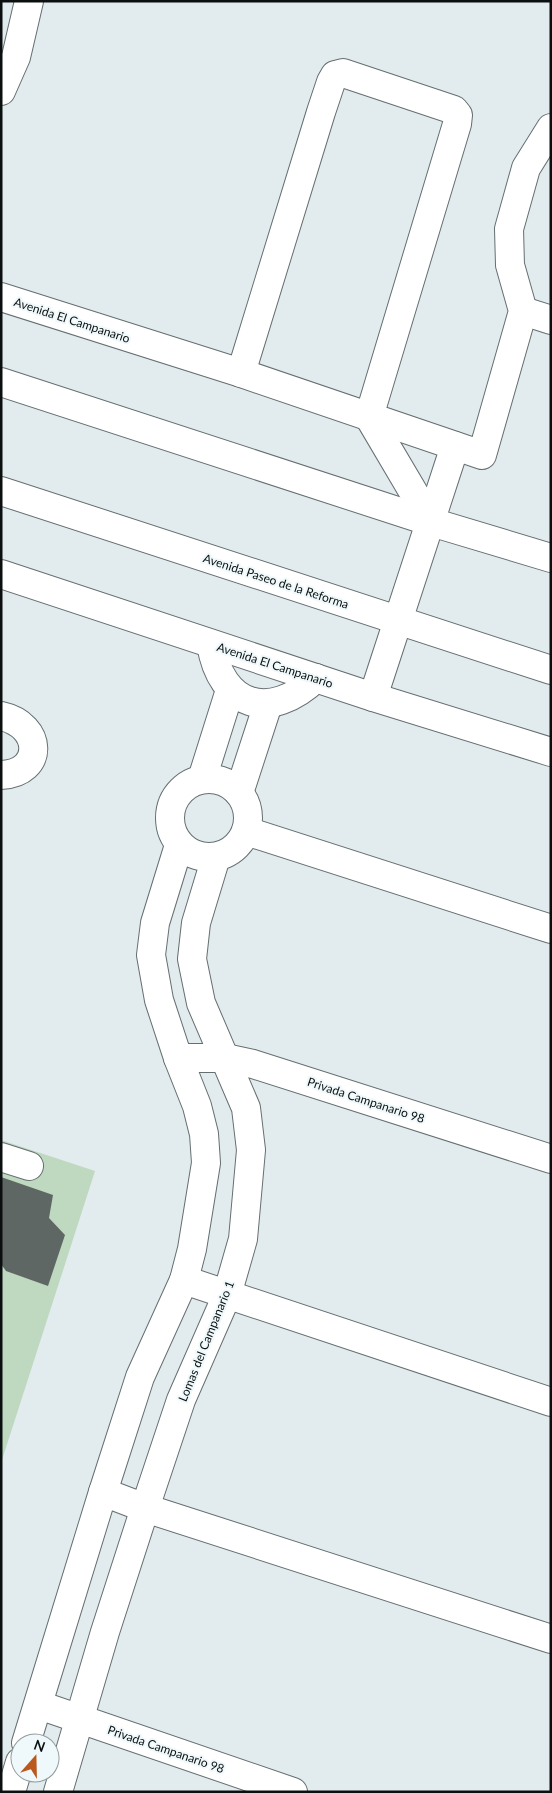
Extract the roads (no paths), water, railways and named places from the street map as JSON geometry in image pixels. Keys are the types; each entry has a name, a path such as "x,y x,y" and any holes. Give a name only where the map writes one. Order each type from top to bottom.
{"street":[{"path":"1,91 16,56 29,1"},
{"path":"241,373 321,112 335,75 344,73 454,110 458,115 458,124 369,417 431,522"},
{"path":"551,128 526,168 509,229 510,265 523,311 551,320"},
{"name":"Avenida El Campanario","path":"1,297 241,373 482,454 523,311"},
{"path":"1,382 431,522 551,558"},
{"path":"373,697 455,446"},
{"name":"Avenida Paseo de la Reforma","path":"1,491 551,670"},
{"name":"Avenida El Campanario","path":"1,574 373,697 551,752"},
{"path":"211,644 214,661 220,676 230,690 248,700 268,704 295,696 316,678"},
{"path":"202,779 230,690"},
{"path":"238,793 268,704"},
{"path":"1,716 11,718 26,728 34,741 33,754 26,766 10,774 1,775"},
{"path":"202,779 216,780 228,784 238,793 247,809 248,818 246,831 239,843 229,852 216,857 206,857 187,851 179,844 171,830 170,813 175,798 187,786 202,779"},
{"path":"246,831 551,929"},
{"path":"29,1733 102,1492 140,1377 184,1280 192,1249 206,1162 204,1134 197,1106 178,1058 159,1000 151,955 155,923 179,844"},
{"name":"Lomas del Campanario 1","path":"58,1792 105,1632 181,1400 227,1295 244,1239 252,1150 246,1108 201,1004 192,959 196,923 216,857"},
{"name":"Privada Campanario 98","path":"178,1058 225,1058 253,1064 551,1159"},
{"path":"1,1157 29,1166"},
{"path":"184,1280 551,1402"},
{"path":"102,1492 145,1508 549,1634"},
{"name":"Privada Campanario 98","path":"38,1705 293,1792"}]}
